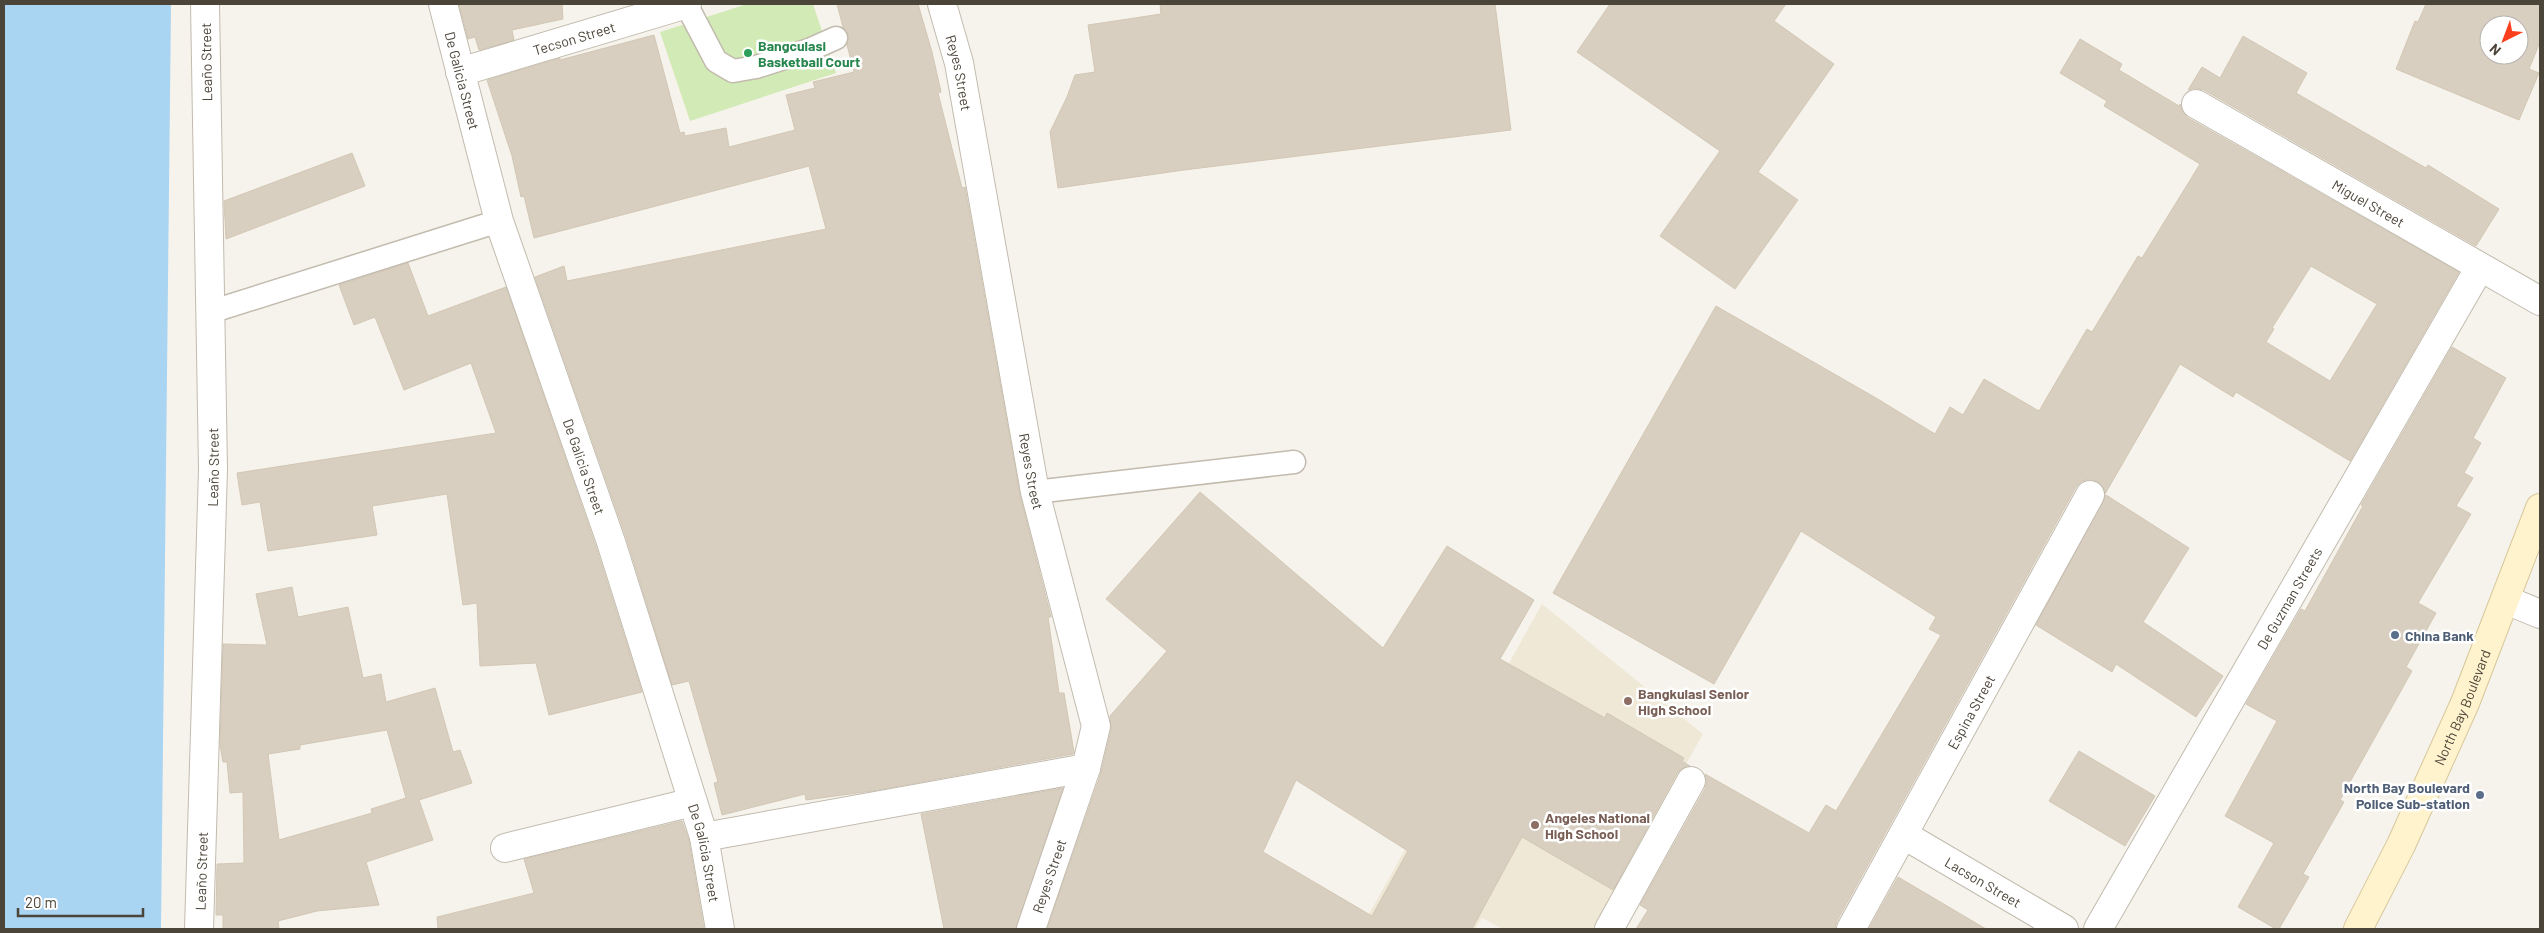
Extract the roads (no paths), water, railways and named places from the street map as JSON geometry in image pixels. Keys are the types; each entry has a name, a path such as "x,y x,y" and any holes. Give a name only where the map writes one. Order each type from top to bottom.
{"main road":[{"name":"North Bay Boulevard","path":"2358,929 2401,845 2454,730 2506,600 2540,508"}],"street":[{"name":"Leaño Street","path":"199,929 213,469 204,4"},
{"name":"De Galicia Street","path":"443,4 499,221 611,542 704,837 720,929"},
{"name":"Tecson Street","path":"460,72 686,4"},
{"name":"Reyes Street","path":"943,4 959,63 1036,492 1096,726 1086,768 1031,929"},
{"name":"Miguel Street","path":"2196,104 2540,301"},
{"name":"De Guzman Streets","path":"2098,929 2480,267"},
{"name":"Espina Street","path":"1851,929 2090,495"},
{"path":"2506,600 2540,614"},
{"path":"704,837 1086,768"},
{"path":"1608,929 1691,781"},
{"path":"505,848 693,802"},
{"name":"Lacson Street","path":"1904,835 2064,929"}],"lane":[{"path":"686,4 716,61 733,71 751,69 809,50 836,38"},
{"path":"210,312 499,221"},
{"path":"1036,492 1294,462"}],"water":[{"path":"4,4 171,4 161,929 4,929"}],"place":[{"name":"Bangculasi Basketball Court","path":"748,53"},
{"name":"China Bank","path":"2395,635"},
{"name":"Bangkulasi Senior High School","path":"1628,701"},
{"name":"North Bay Boulevard Police Sub-station","path":"2480,795"},
{"name":"Angeles National High School","path":"1535,825"}]}
